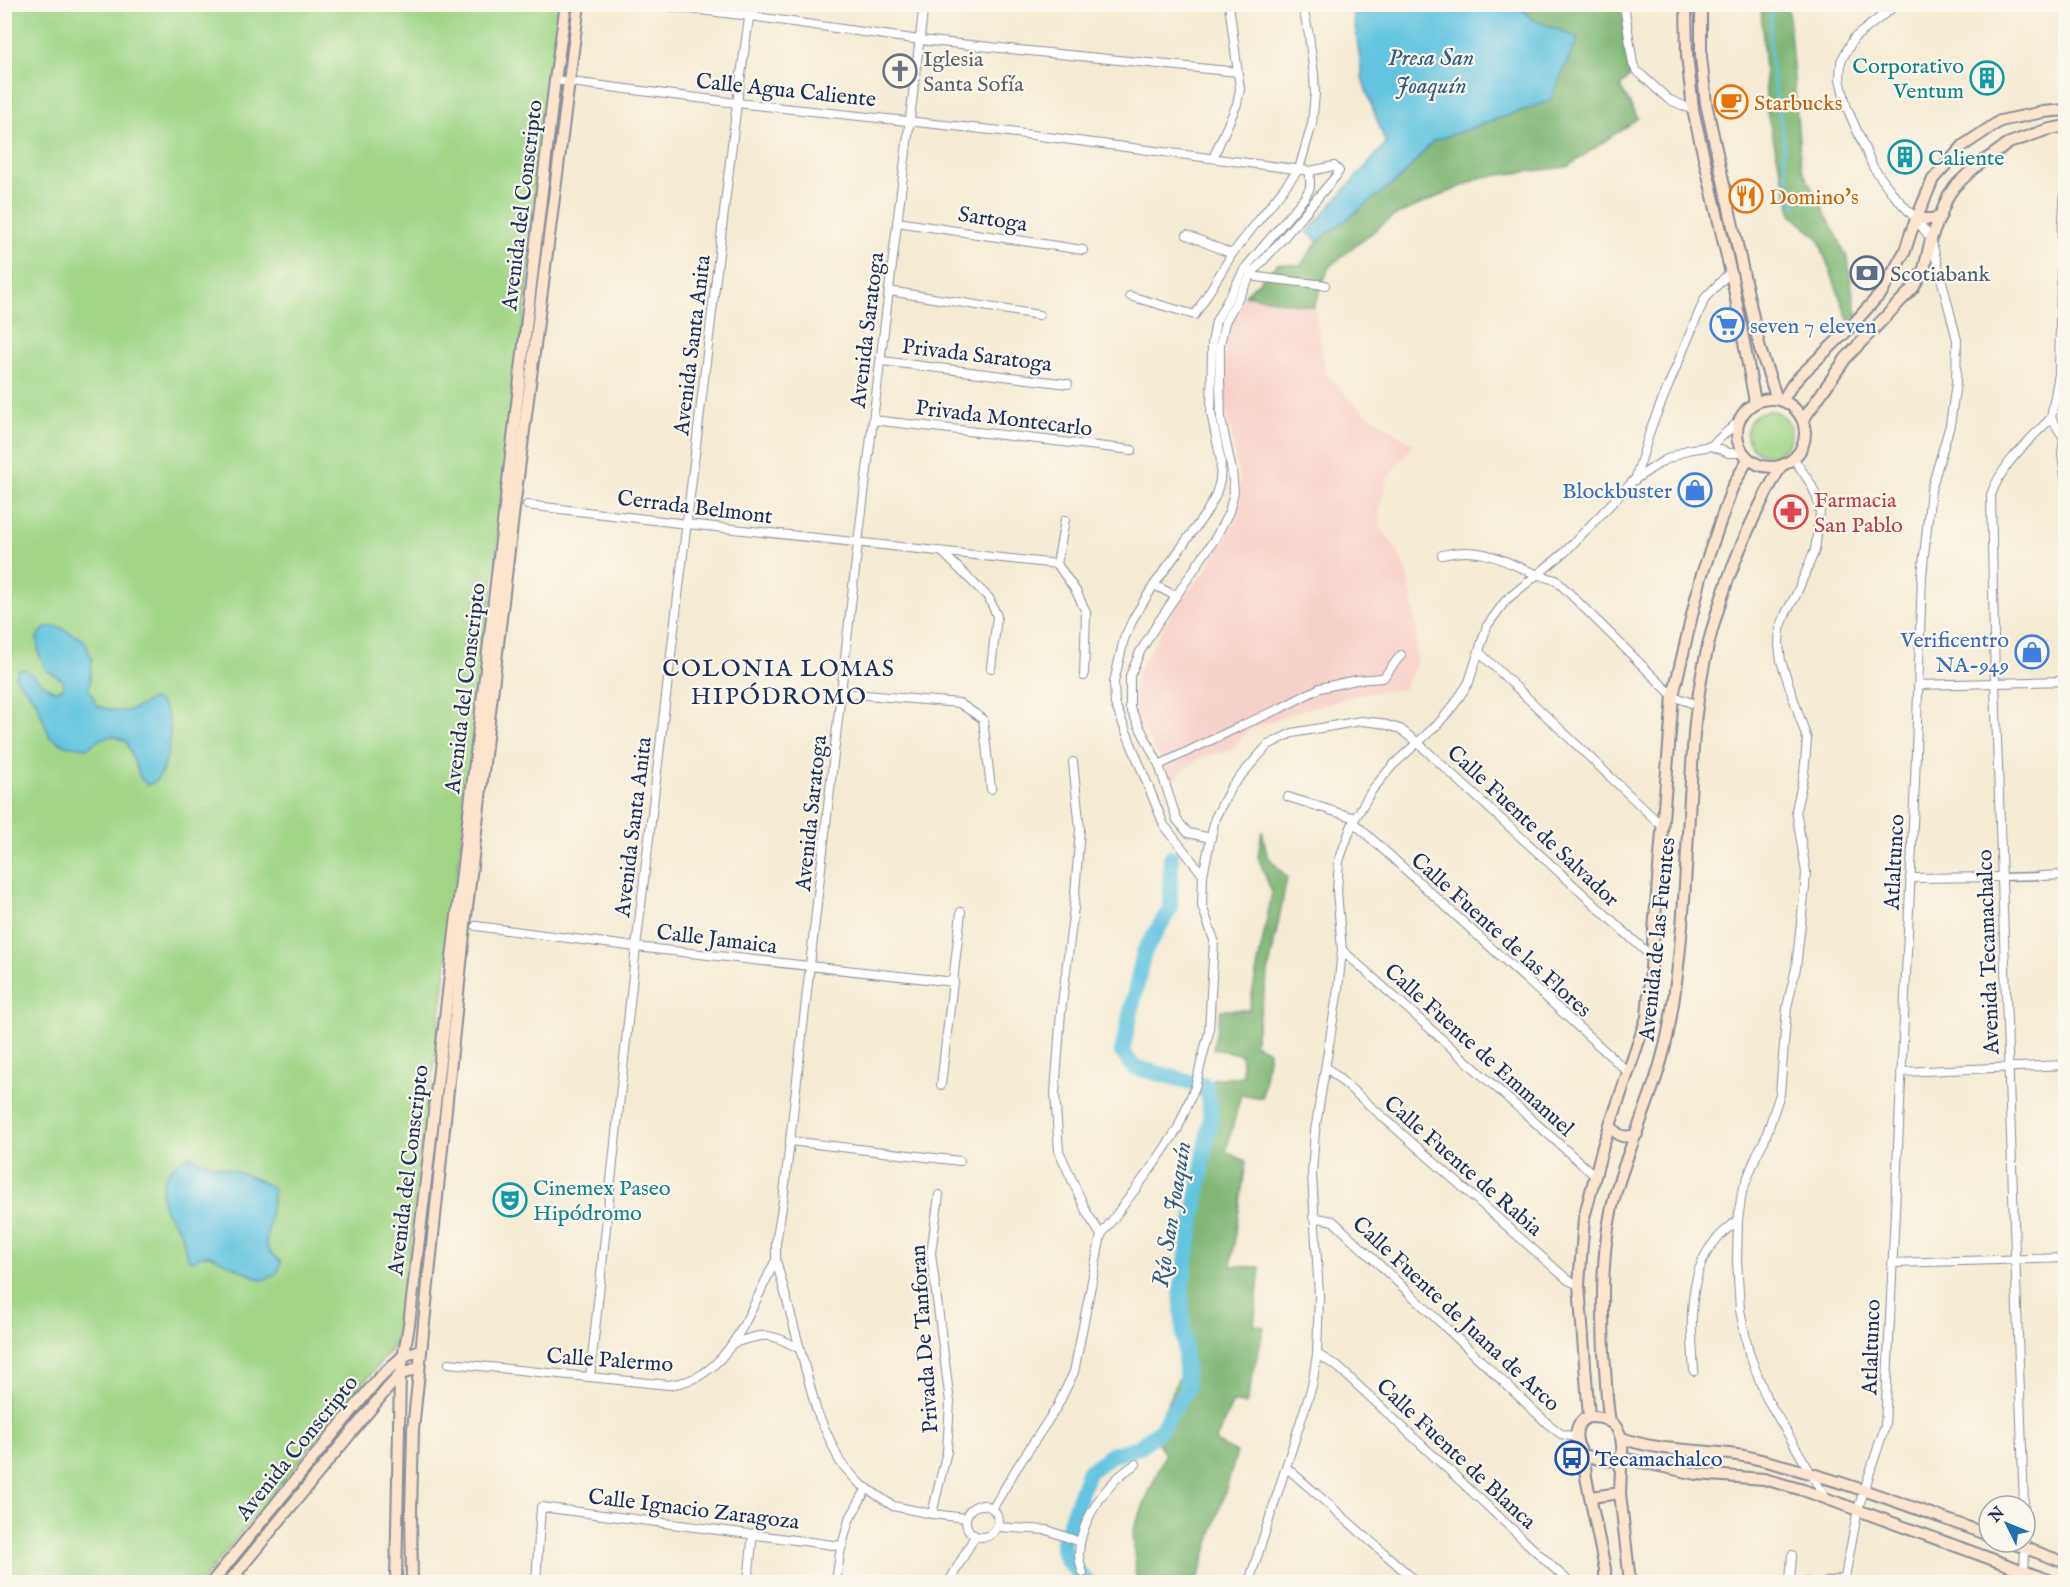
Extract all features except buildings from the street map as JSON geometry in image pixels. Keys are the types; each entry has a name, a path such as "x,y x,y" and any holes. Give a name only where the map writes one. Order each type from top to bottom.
{"main road":[{"name":"Avenida del Conscripto","path":"395,1581 400,1375 409,1325 555,80 566,4"},
{"name":"Avenida del Conscripto","path":"411,1582 413,1430 464,937 513,520 579,4"},
{"path":"1686,4 1687,55 1694,110 1731,271 1755,402"},
{"path":"1701,4 1701,57 1706,103 1760,349 1780,400"},
{"path":"1780,400 1802,374 1844,334 1882,292 1905,251 1933,179 1964,145 2000,121 2043,112 2066,110"},
{"path":"1803,420 1846,358 1913,288 1924,269 1931,239 1948,196 1955,186 1974,168 2009,143 2046,130 2066,126"},
{"path":"1916,219 1933,219 1941,215"},
{"path":"1766,399 1780,400 1795,408 1803,420 1806,437 1800,453 1794,459 1774,468 1761,466 1746,456 1738,443 1739,421 1755,402 1766,399"},
{"name":"Avenida de las Fuentes","path":"1589,1417 1579,1285 1584,1218 1603,1146 1647,1017 1673,696 1701,578 1732,488 1746,456"},
{"name":"Avenida de las Fuentes","path":"1610,1422 1603,1317 1605,1251 1611,1208 1653,1091 1666,1046 1674,998 1682,917 1697,705 1720,604 1752,524 1781,466"},
{"path":"1610,1125 1618,1135 1624,1137 1637,1134"},
{"path":"1603,1146 1615,1141 1630,1151"},
{"name":"Avenida Conscripto","path":"212,1582 378,1379 403,1356 421,1350"},
{"name":"Avenida Conscripto","path":"232,1579 400,1375 419,1366"},
{"path":"1605,1582 1605,1569 1586,1477 1584,1455 1576,1437 1579,1424 1589,1417 1602,1418 1610,1422 1622,1438 1635,1442 1678,1450 1750,1458 1811,1473 1866,1490 1977,1531"},
{"path":"1622,1438 1620,1493 1630,1582"},
{"path":"1584,1455 1596,1459 1620,1459 1697,1474 1764,1479 1825,1497 2054,1582"},
{"path":"1591,1497 1620,1493"},
{"path":"2037,1550 2066,1563"}],"street":[{"path":"650,4 920,40 1238,72"},
{"name":"Avenida Santa Anita","path":"590,1377 636,947 737,103 751,4"},
{"name":"Avenida Saratoga","path":"776,1260 776,1243 811,967 858,543 924,4"},
{"path":"1130,296 1195,315 1232,254 1299,169 1312,124 1315,94 1309,35 1302,4"},
{"path":"1624,4 1633,64 1636,70 1668,99 1694,110"},
{"path":"1897,4 1854,38 1841,61 1839,79 1847,108 1873,167 1931,239"},
{"path":"2061,4 2066,6"},
{"path":"1213,158 1237,104 1240,89 1228,5"},
{"name":"Calle Agua Caliente","path":"555,80 1310,171 1334,166 1339,171 1314,204 1249,270"},
{"path":"1203,875 1164,825 1115,704 1114,682 1124,639 1134,617 1206,513 1215,497 1220,481 1221,461 1211,413 1212,343 1216,321 1249,270 1305,197 1310,188 1310,171"},
{"path":"2066,176 2062,233 2059,374 2051,418 2065,439 2062,454 2066,484"},
{"name":"Sartoga","path":"897,222 1083,250"},
{"path":"1187,235 1232,254"},
{"name":"Atlaltunco","path":"1846,1581 1858,1509 1885,1426 1922,575 1931,490 1950,425 1956,383 1957,340 1931,239"},
{"path":"1249,270 1257,277 1325,285"},
{"path":"1211,838 1194,835 1181,828 1177,820 1159,765 1130,708 1130,676 1140,652 1216,537 1229,512 1234,492 1221,419 1220,345 1225,322 1249,270"},
{"path":"1635,480 1652,424 1701,307 1706,298 1731,271"},
{"path":"890,291 1039,315"},
{"name":"Privada Saratoga","path":"882,360 1068,384"},
{"name":"Avenida Tecamachalco","path":"2024,1494 1995,683 1991,495 1996,480 2006,464 2051,418"},
{"name":"Privada Montecarlo","path":"873,420 1132,450"},
{"path":"1712,446 1739,421"},
{"path":"1252,1580 1312,1386 1317,1354 1319,1296 1312,1174 1315,1131 1342,950 1337,891 1340,861 1354,820 1393,765 1438,724 1454,705 1469,682 1487,626 1506,600 1572,546 1635,480 1671,457 1687,450 1712,446 1728,453 1746,456"},
{"path":"1794,459 1811,484 1820,512 1815,550 1786,613 1780,629 1779,645 1781,661 1807,738 1804,774 1796,810 1806,872 1805,887 1796,968 1787,1007 1780,1094 1765,1139 1742,1192 1738,1220 1737,1260 1740,1310 1749,1353 1766,1397 1825,1497"},
{"name":"Cerrada Belmont","path":"527,505 1057,564"},
{"path":"1065,520 1057,564 1076,591 1086,612 1084,676"},
{"path":"1442,555 1460,551 1482,553 1507,561 1536,576 1556,580 1673,696 1697,705"},
{"path":"942,552 989,598 997,616 991,668"},
{"path":"1154,585 1176,596"},
{"path":"1479,652 1662,826"},
{"path":"1159,765 1320,688 1356,680 1383,678 1401,655"},
{"path":"1919,685 2066,681"},
{"path":"842,693 958,703 983,719 991,789"},
{"name":"Calle Fuente de Salvador","path":"1101,1235 1177,1130 1196,1083 1209,1032 1214,940 1202,906 1203,875 1215,818 1231,787 1268,745 1292,733 1361,721 1380,723 1400,729 1418,742 1653,958"},
{"path":"1133,753 1149,746"},
{"path":"993,1508 1057,1407 1074,1372 1101,1235 1087,1213 1059,1151 1055,1094 1080,829 1073,762"},
{"path":"1288,797 1354,820"},
{"name":"Calle Fuente de las Flores","path":"1354,820 1628,1072"},
{"path":"1910,878 2066,875"},
{"path":"940,1085 961,912"},
{"name":"Calle Jamaica","path":"476,926 636,947 954,982"},
{"name":"Calle Fuente de Emmanuel","path":"1342,950 1594,1175"},
{"path":"1901,1072 2066,1065"},
{"name":"Calle Fuente de Rabia","path":"1326,1067 1568,1280 1579,1285"},
{"path":"790,1141 960,1161"},
{"name":"Privada De Tanforan","path":"932,1515 947,1451 950,1402 931,1252 939,1195"},
{"name":"Calle Fuente de Juana de Arco","path":"1313,1217 1334,1221 1548,1424 1561,1434 1576,1437"},
{"path":"1694,1371 1691,1337 1694,1294 1702,1262 1716,1240 1738,1220"},
{"path":"1892,1263 2066,1258"},
{"path":"776,1260 810,1388 826,1436 840,1462 859,1483 893,1506 932,1515 966,1518"},
{"name":"Calle Palermo","path":"448,1364 669,1385 687,1382 704,1373 722,1358 734,1343 776,1260"},
{"path":"734,1343 761,1334 773,1336 800,1349"},
{"name":"Calle Fuente de Blanca","path":"1317,1354 1338,1367 1569,1582"},
{"path":"1083,1573 1079,1557 1080,1542 1104,1491 1124,1471 1136,1464"},
{"path":"1287,1468 1417,1582"},
{"path":"836,1582 841,1546 849,1520 867,1488"},
{"path":"987,1505 993,1508 999,1520 998,1527 991,1535 975,1536 967,1529 966,1518 973,1507 987,1505"},
{"name":"Calle Ignacio Zaragoza","path":"536,1582 541,1507 841,1546"},
{"path":"998,1527 1047,1530 1080,1542"},
{"path":"748,1582 753,1533"},
{"path":"949,1582 975,1536"},
{"path":"2024,1582 2025,1554"},
{"path":"1792,1555 1791,1582 1807,1582"},
{"path":"232,1579 251,1582"},
{"path":"1827,1582 1846,1581"}],"shaded area":[{"path":"1245,295 1314,307 1326,373 1360,409 1414,444 1387,479 1380,508 1381,528 1397,549 1407,572 1417,626 1416,666 1403,689 1363,694 1306,709 1249,729 1231,751 1199,758 1171,782 1163,759 1156,752 1134,711 1137,672 1175,608 1207,569 1235,521 1241,499 1224,401 1224,367 1228,330"}],"green space":[{"path":"5,5 560,5 500,525 419,1189 400,1317 393,1347 201,1582 5,1582"},
{"path":"1520,5 1618,5 1624,21 1625,57 1631,75 1620,87 1638,118 1567,167 1483,177 1392,217 1329,267 1314,307 1245,295 1277,264 1301,265 1318,241 1403,176 1433,141 1471,127 1578,38 1531,19"},
{"path":"1761,5 1788,5 1801,167 1848,259 1858,316 1849,322 1818,238 1792,215 1767,113"},
{"path":"1769,411 1785,417 1791,433 1785,449 1769,455 1753,449 1747,433 1753,417"},
{"path":"1262,831 1267,855 1287,878 1254,1044 1269,1051 1262,1098 1241,1094 1226,1152 1246,1161 1231,1266 1260,1267 1254,1325 1264,1327 1246,1405 1233,1402 1215,1442 1237,1453 1197,1582 1136,1582 1133,1531 1165,1454 1153,1435 1184,1366 1178,1289 1208,1147 1213,1079 1243,1076 1241,1054 1213,1049 1221,1010 1249,1010 1272,893 1258,857"}],"water":[{"name":"Presa San Joaquín","path":"1350,5 1520,5 1531,19 1578,38 1550,101 1433,141 1403,176 1318,241 1307,232 1386,144 1363,82 1354,17"},
{"path":"46,627 59,627 84,640 92,659 89,689 97,706 114,711 126,711 153,699 167,712 170,736 166,762 155,781 148,785 141,779 126,741 113,736 102,738 88,748 64,745 50,737 36,701 15,677 18,670 24,669 50,689 57,691 64,687 63,680 46,670 39,654 37,637"},
{"path":"188,1156 254,1178 274,1190 266,1244 269,1251 281,1262 275,1275 261,1280 210,1255 200,1256 193,1261 189,1260 181,1233 165,1210 162,1201 163,1185 169,1171"}],"waterway":[{"path":"1773,4 1770,33 1771,63 1782,126 1785,167 1795,208"},
{"name":"Río San Joaquín","path":"1087,1582 1066,1559 1062,1544 1088,1472 1111,1455 1139,1447 1161,1429 1187,1389 1181,1290 1211,1116 1206,1086 1134,1067 1122,1052 1144,952 1170,909 1171,858"}],"place":[{"name":"Iglesia Santa Sofía","path":"900,71"},
{"name":"Corporativo Ventum","path":"1987,78"},
{"name":"Starbucks","path":"1731,102"},
{"name":"Caliente","path":"1905,157"},
{"name":"Domino's","path":"1746,196"},
{"name":"Scotiabank","path":"1867,273"},
{"name":"seven 7 eleven","path":"1727,325"},
{"name":"Blockbuster","path":"1695,490"},
{"name":"Farmacia San Pablo","path":"1791,512"},
{"name":"Verificentro NA-949","path":"2032,652"},
{"name":"Cinemex Paseo Hipódromo","path":"510,1200"},
{"name":"Tecamachalco","path":"1572,1458"}],"district":[{"name":"COLONIA LOMAS HIPÓDROMO","path":"779,682"}]}
